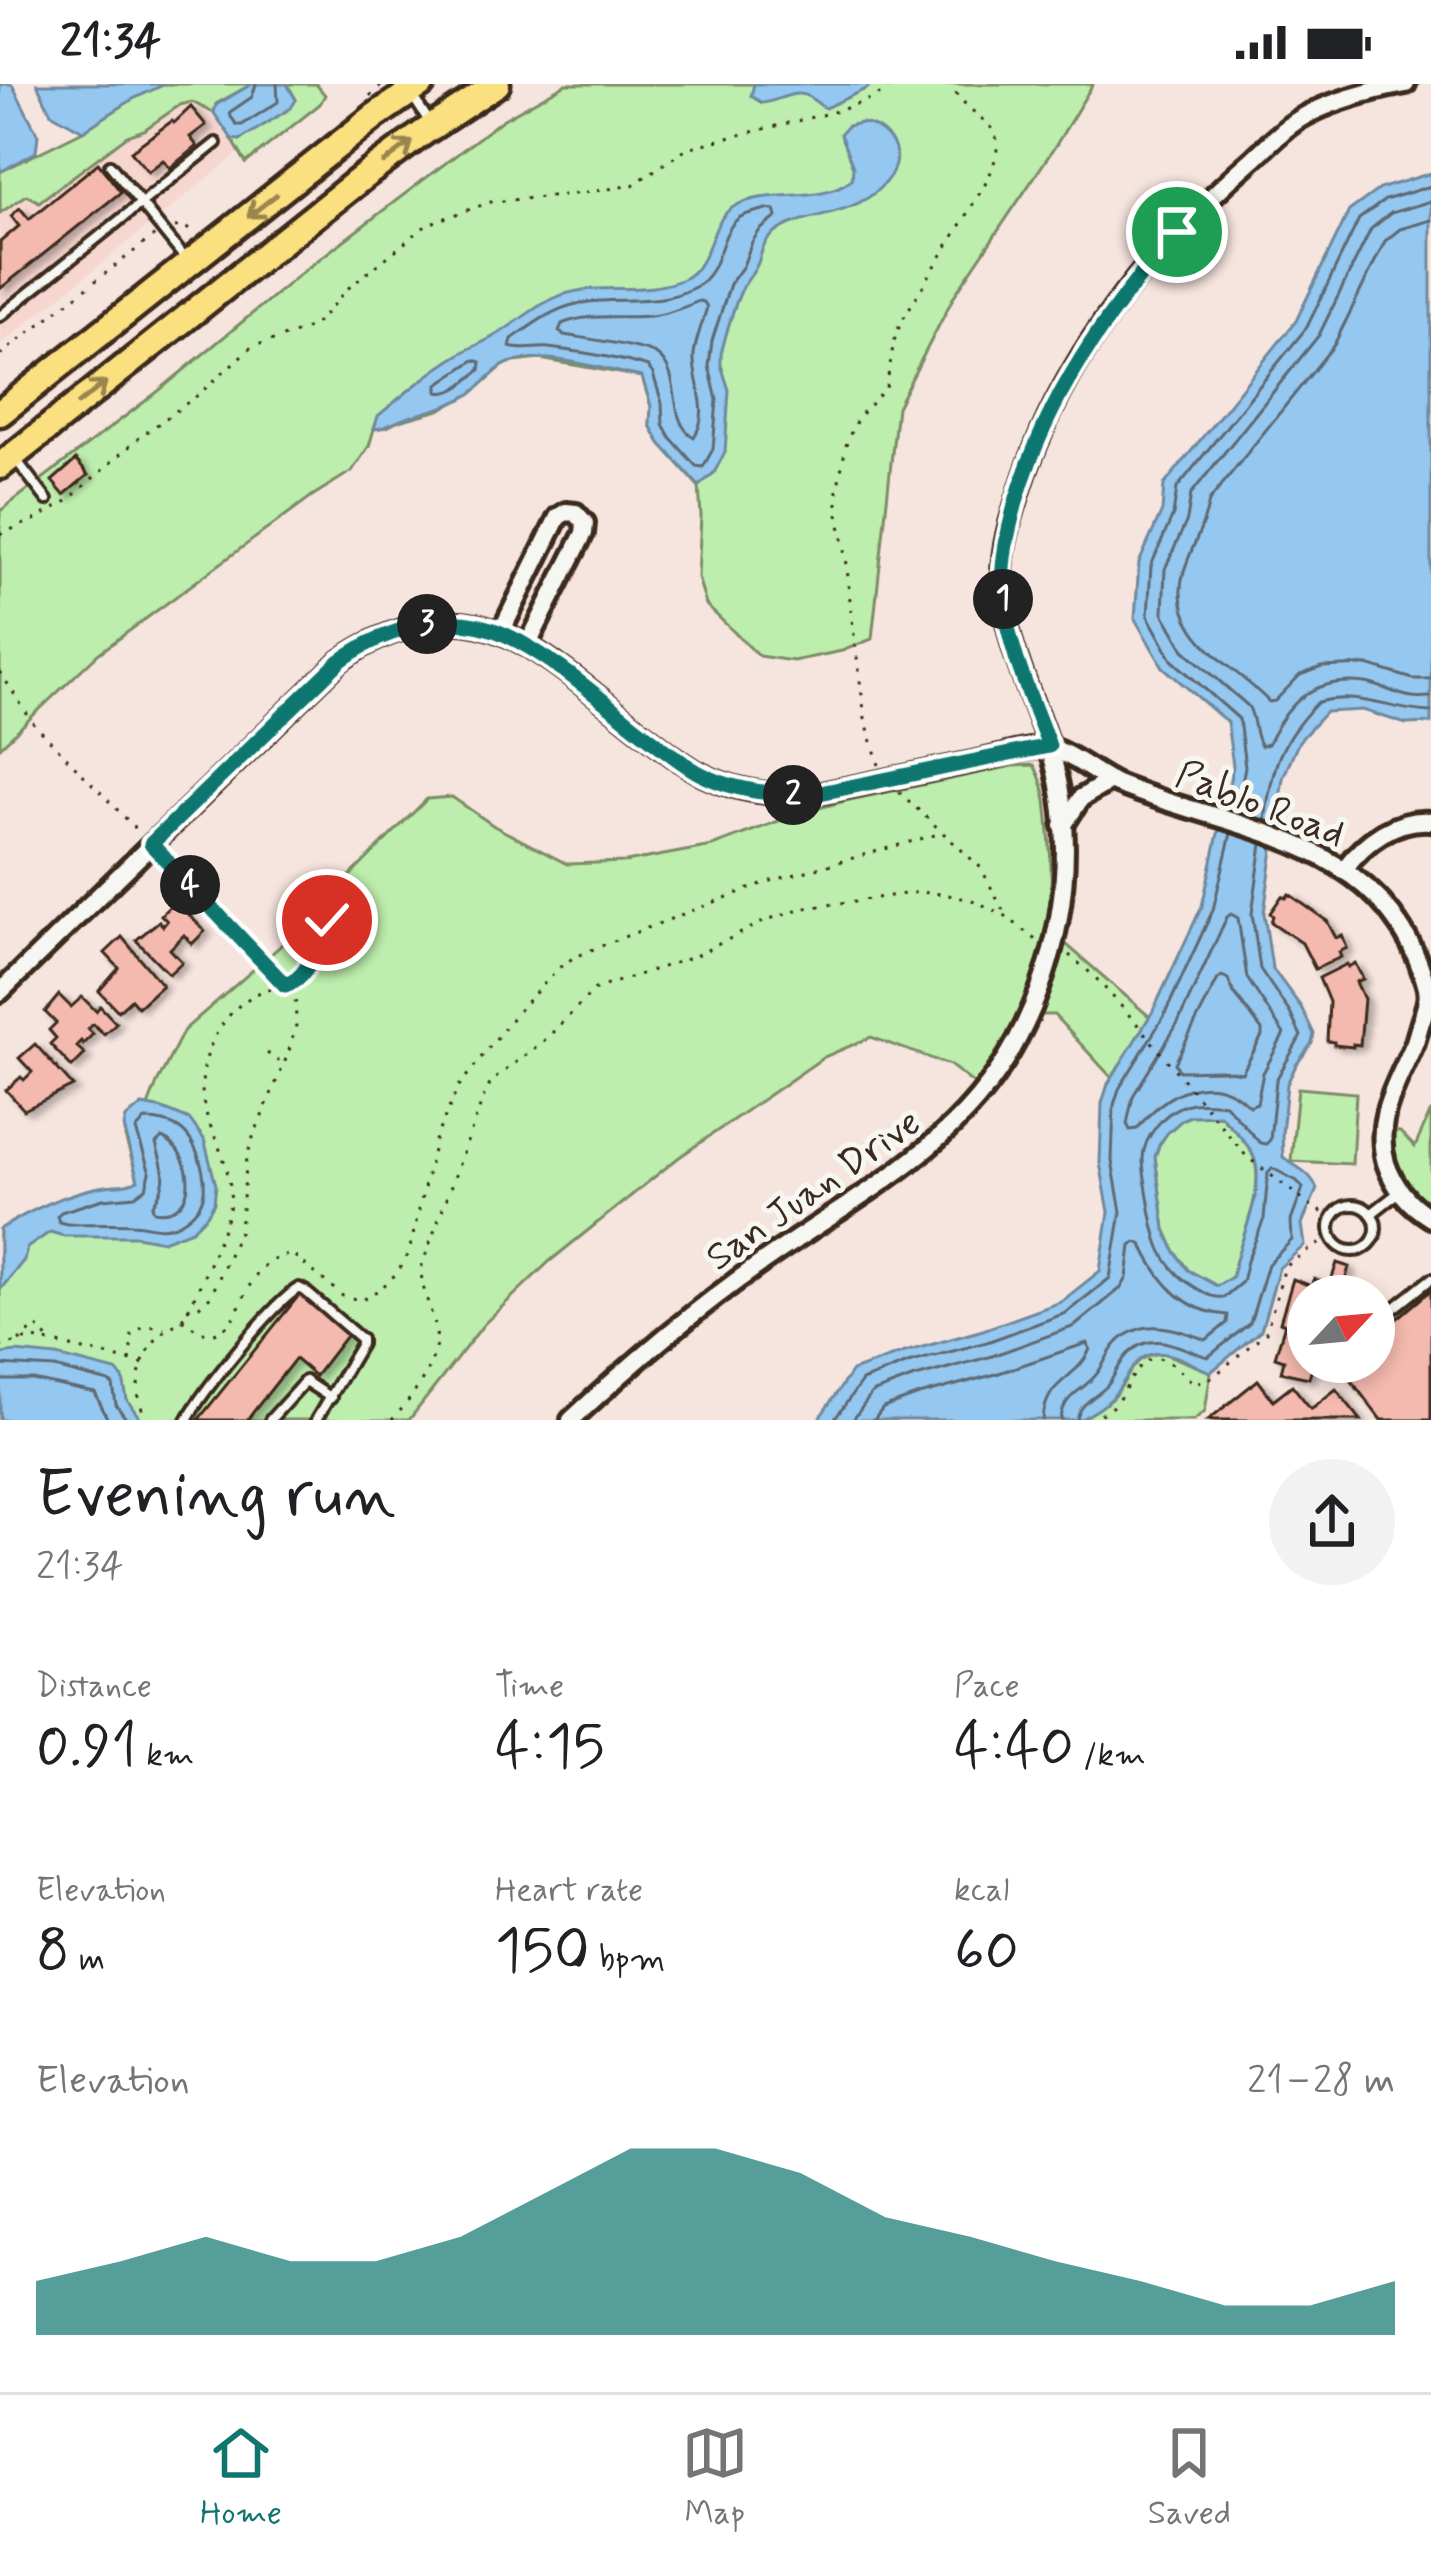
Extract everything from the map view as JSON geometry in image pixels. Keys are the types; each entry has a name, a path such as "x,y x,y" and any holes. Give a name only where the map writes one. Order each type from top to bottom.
{"main road":[{"path":"6,461 363,177 497,84"},
{"path":"0,413 412,87"}],"street":[{"name":"San Juan Drive","path":"571,1420 739,1279 890,1178 950,1130 1008,1056 1037,998 1053,949 1061,900 1063,826 1056,772 1012,651 1003,593 1010,524 1025,472 1058,398 1111,311 1208,199 1295,122 1358,96 1406,84"},
{"path":"501,632 558,517 576,513 585,523 584,533 527,646"},
{"path":"0,992 324,676 362,646 394,631 433,624 501,632 527,646 682,763 745,790 820,793 1049,746"},
{"name":"Pablo Road","path":"1049,746 1111,781 1278,838 1345,868 1370,887 1399,925 1430,1000 1383,1115 1385,1160 1400,1191"},
{"path":"1063,826 1082,798 1111,781"},
{"path":"1345,868 1361,849 1397,825 1431,821"},
{"path":"1400,1191 1431,1218"}],"lane":[{"path":"412,87 433,126"},
{"path":"0,316 216,142"},
{"path":"110,165 189,263"},
{"path":"6,461 47,500"},
{"path":"1371,1214 1400,1191"},
{"path":"1350,1206 1371,1214 1376,1231 1372,1242 1350,1251 1339,1246 1333,1238 1333,1219 1339,1210 1350,1206"},
{"path":"1395,1308 1431,1280"},
{"path":"187,1420 236,1354 298,1288 362,1344 316,1420"},
{"path":"270,1420 301,1383 309,1382 331,1398"}],"path":[{"path":"368,101 371,92 383,84"},
{"path":"0,534 67,501 251,347 318,322 346,290 428,224 491,202 633,184 688,148 841,110 876,97 892,84"},
{"path":"950,84 995,133 998,157 902,322 886,388 858,417 847,441 837,491 865,718 880,767 886,779 981,868 1006,916"},
{"path":"0,355 152,236 182,226 203,232"},
{"path":"0,672 33,723 285,985"},
{"path":"182,1319 194,1329 217,1333 241,1309 263,1266 292,1254 346,1298 364,1299 391,1280 405,1263 436,1136 459,1086 517,1012 573,958 764,883 942,832"},
{"path":"392,1420 408,1401 435,1350 436,1330 422,1268 492,1082 606,984 693,957 767,920 815,905 932,892 975,901 1006,916 1031,940 1078,960 1247,1157 1333,1219"},
{"path":"148,1420 136,1388 144,1364 155,1340 182,1319 224,1228 231,1199 228,1169 200,1088 208,1052 227,1018 247,998 301,977 320,940"},
{"path":"187,1309 205,1302 240,1230 247,1156 296,1025 295,982"},
{"path":"267,1053 283,1064"},
{"path":"1090,1420 1113,1406 1137,1371 1154,1358 1163,1359 1194,1383 1210,1378 1266,1332 1285,1267 1333,1238"},
{"path":"207,1265 223,1270"},
{"path":"130,1361 132,1335 152,1325 166,1330"},
{"path":"19,1341 37,1326 52,1343"},
{"path":"0,1347 19,1341 52,1343 144,1364"}],"shaded area":[{"path":"192,102 214,113 240,152 0,345 0,213 27,195 39,202 127,136"}],"green space":[{"path":"165,84 252,84 216,104 214,113 192,102 180,105 127,136 39,202 27,195 0,213 0,172"},
{"path":"287,84 316,84 325,95 246,163 232,139 240,140 296,99"},
{"path":"566,84 1093,84 954,296 897,407 872,639 793,661 759,656 706,605 698,577 699,487 650,425 651,406 642,377 540,359 506,363 472,393 439,410 374,429 352,471 98,654 0,747 0,511 502,120"},
{"path":"1034,765 1046,798 1050,847 1051,894 1045,932 1067,945 1150,1017 1112,1078 1054,1015 1022,1015 979,1088 950,1065 871,1037 824,1057 678,1158 550,1261 484,1324 409,1420 0,1420 0,1229 74,1194 138,1180 125,1137 126,1118 142,1105 148,1106 184,1030 277,949 427,799 452,797 494,826 567,864 626,862 712,846 845,801"},
{"path":"1298,1088 1356,1093 1352,1164 1291,1161"},
{"path":"1431,1111 1431,1207 1401,1174 1388,1131 1400,1132 1415,1147"},
{"path":"1220,1115 1252,1153 1257,1182 1232,1277 1217,1286 1188,1270 1175,1252 1165,1229 1155,1157 1168,1132 1183,1119"},
{"path":"1163,1353 1211,1372 1205,1411 1194,1420 1079,1420 1113,1397 1138,1362"}],"water":[{"path":"0,84 12,84 38,135 36,152 0,172"},
{"path":"37,84 165,84 83,131 51,113"},
{"path":"252,84 287,84 296,100 291,108 240,140 232,139 214,113 216,105"},
{"path":"754,84 869,84 825,108 798,94 762,103 751,96"},
{"path":"860,123 885,134 896,163 890,176 861,202 794,223 765,244 738,298 721,354 729,390 725,452 714,473 699,486 650,425 651,406 642,377 576,362 509,363 463,398 374,429 378,416 428,375 547,301 580,291 654,287 683,279 700,264 719,222 735,206 764,197 825,192 852,179 853,167 840,134 847,126"},
{"path":"1431,173 1431,723 1406,724 1363,710 1326,712 1299,741 1283,778 1264,913 1272,968 1314,1034 1287,1084 1282,1134 1283,1157 1307,1174 1317,1189 1302,1224 1305,1245 1279,1268 1261,1330 1211,1372 1172,1355 1146,1356 1111,1399 1079,1420 818,1420 852,1371 1061,1302 1100,1271 1109,1212 1100,1163 1102,1103 1108,1084 1153,1011 1202,906 1233,766 1227,722 1163,667 1135,619 1139,563 1162,511 1164,485 1296,321 1349,211 1379,189","holes":["1220,1115 1252,1153 1257,1182 1232,1277 1217,1286 1188,1270 1175,1252 1165,1229 1155,1157 1168,1132 1183,1119"]},
{"path":"142,1105 190,1120 204,1139 216,1185 207,1215 192,1230 163,1241 50,1232 27,1248 24,1260 0,1290 0,1229 61,1198 138,1180 124,1127 126,1118"},
{"path":"0,1354 57,1356 116,1371 141,1420 0,1420"}],"building":[{"path":"191,107 206,125 190,137 197,146 170,168 163,160 148,172 131,151"},
{"path":"98,163 121,192 0,289 0,242 19,226 11,216 20,208 29,219"},
{"path":"76,460 88,475 64,495 52,481"},
{"path":"1289,894 1327,921 1336,938 1342,935 1347,948 1339,952 1341,957 1315,969 1302,943 1271,922 1270,913"},
{"path":"175,901 205,931 192,944 184,935 170,949 182,962 169,974 136,940 159,921 163,926 167,921 161,915"},
{"path":"122,937 162,985 138,1007 131,999 118,1011 99,991 119,968 105,953"},
{"path":"1355,963 1363,979 1356,982 1364,999 1360,1045 1334,1045 1327,1041 1329,1002 1319,978"},
{"path":"59,995 71,1007 82,997 96,1011 100,1006 116,1023 104,1034 93,1024 88,1029 93,1034 76,1046 85,1054 72,1067 50,1044 56,1038 49,1030 56,1023 45,1012"},
{"path":"35,1044 73,1086 24,1110 6,1090 32,1072 19,1058"},
{"path":"1337,1263 1349,1267 1347,1275 1333,1275"},
{"path":"1431,1290 1431,1420 1381,1420 1353,1383 1395,1383 1395,1320"},
{"path":"300,1294 349,1332 315,1376 295,1359 247,1420 198,1420"},
{"path":"1287,1299 1287,1373 1281,1372 1284,1360 1275,1357 1285,1324 1280,1322"},
{"path":"1258,1380 1273,1400 1292,1385 1311,1409 1336,1389 1361,1420 1208,1420"}],"route":[{"path":"327,920 301,977 285,985 151,844 340,661 375,638 413,626 452,623 501,632 532,649 682,763 745,790 820,793 1049,746 1007,626 1002,569 1010,524 1042,429 1080,358 1111,311 1177,232"}]}
